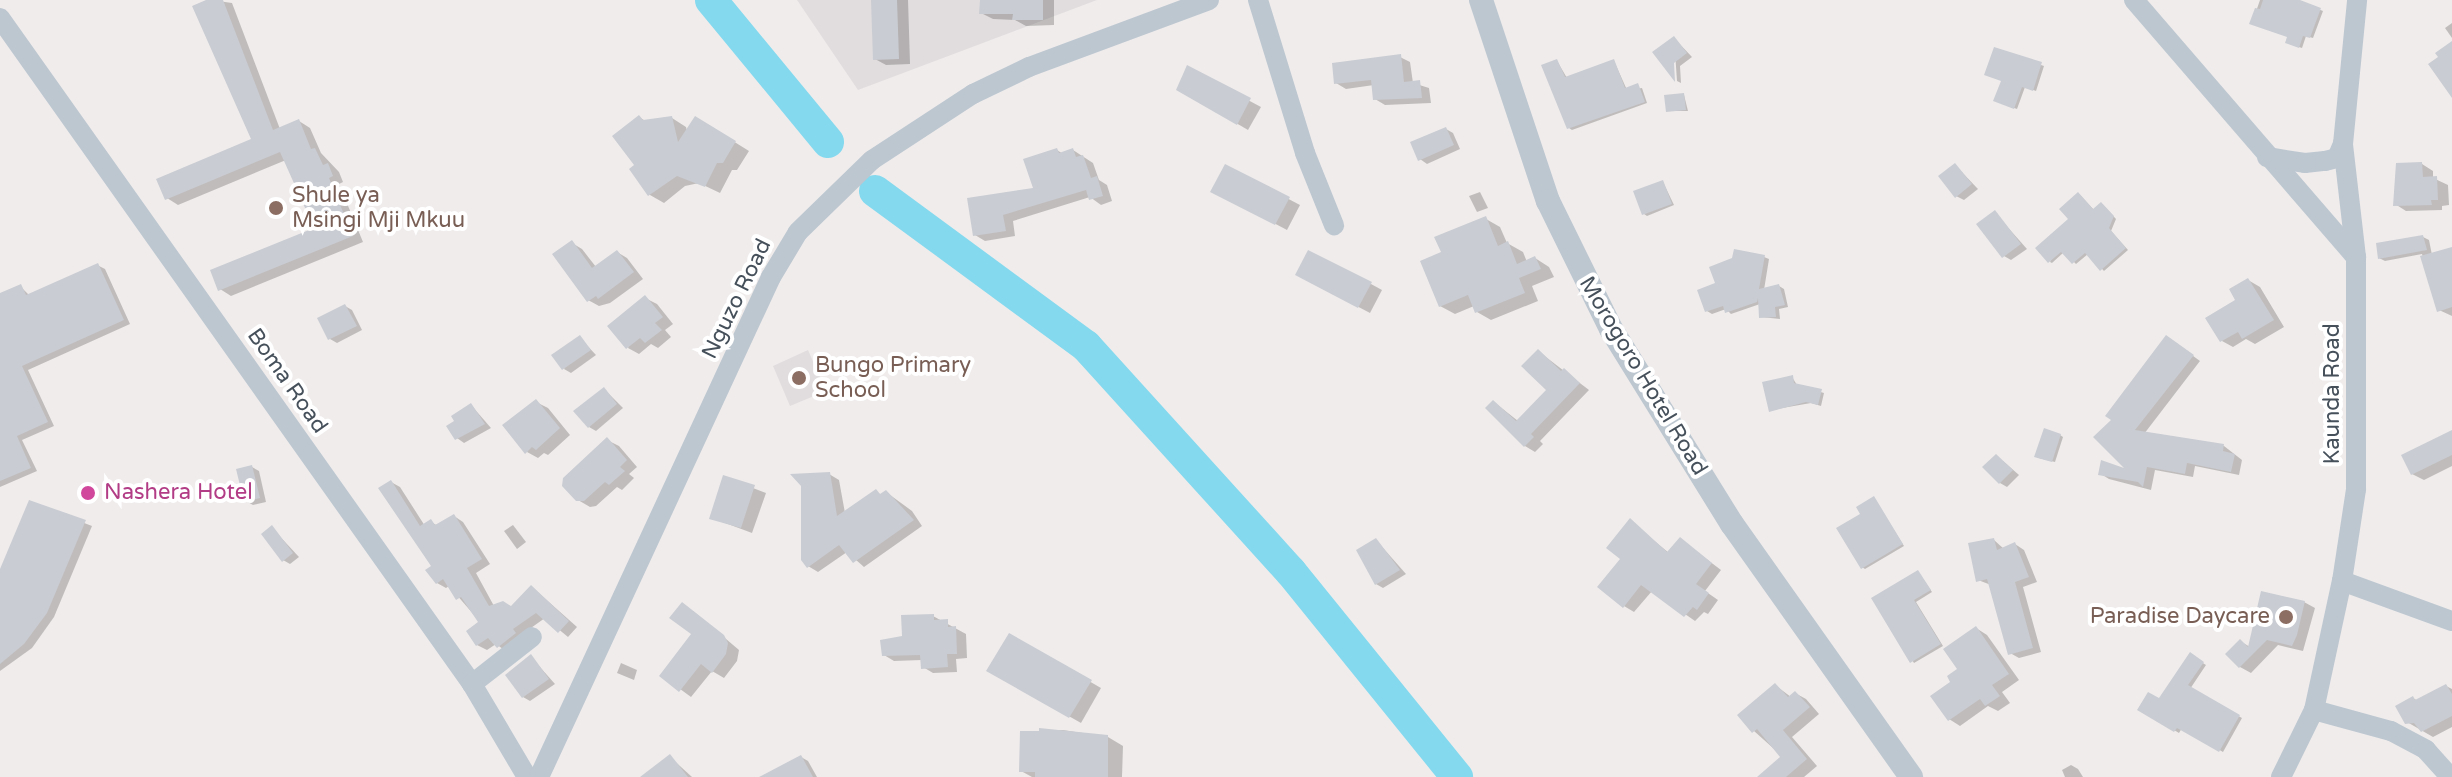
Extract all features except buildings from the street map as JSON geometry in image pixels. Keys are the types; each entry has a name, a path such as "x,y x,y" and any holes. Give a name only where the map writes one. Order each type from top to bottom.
{"street":[{"name":"Nguzo Road","path":"539,777 782,255 798,232 872,160 1004,77 1209,0"},
{"path":"1258,0 1305,153 1334,225"},
{"name":"Morogoro Hotel Road","path":"1481,0 1548,201 1611,329 1732,524 1911,777"},
{"path":"2134,0 2356,257"},
{"name":"Kaunda Road","path":"2281,777 2314,710 2342,581 2356,489 2356,257 2343,144 2357,0"},
{"name":"Boma Road","path":"0,18 472,684 527,777"},
{"path":"2267,157 2305,163 2325,161 2337,158 2343,144"},
{"path":"2342,581 2452,621"},
{"path":"472,684 532,637"},
{"path":"2314,710 2391,731 2426,750 2450,777"}],"shaded area":[{"path":"797,0 1097,0 858,90"},
{"name":"Bungo Primary School","path":"808,350 826,391 790,406 773,366"}],"waterway":[{"path":"711,0 828,142"},
{"path":"875,191 1086,346 1291,572 1457,777"}],"place":[{"name":"Shule ya Msingi Mji Mkuu","path":"276,208"},
{"name":"Bungo Primary School","path":"799,378"},
{"name":"Nashera Hotel","path":"88,493"},
{"name":"Paradise Daycare","path":"2286,617"}]}
